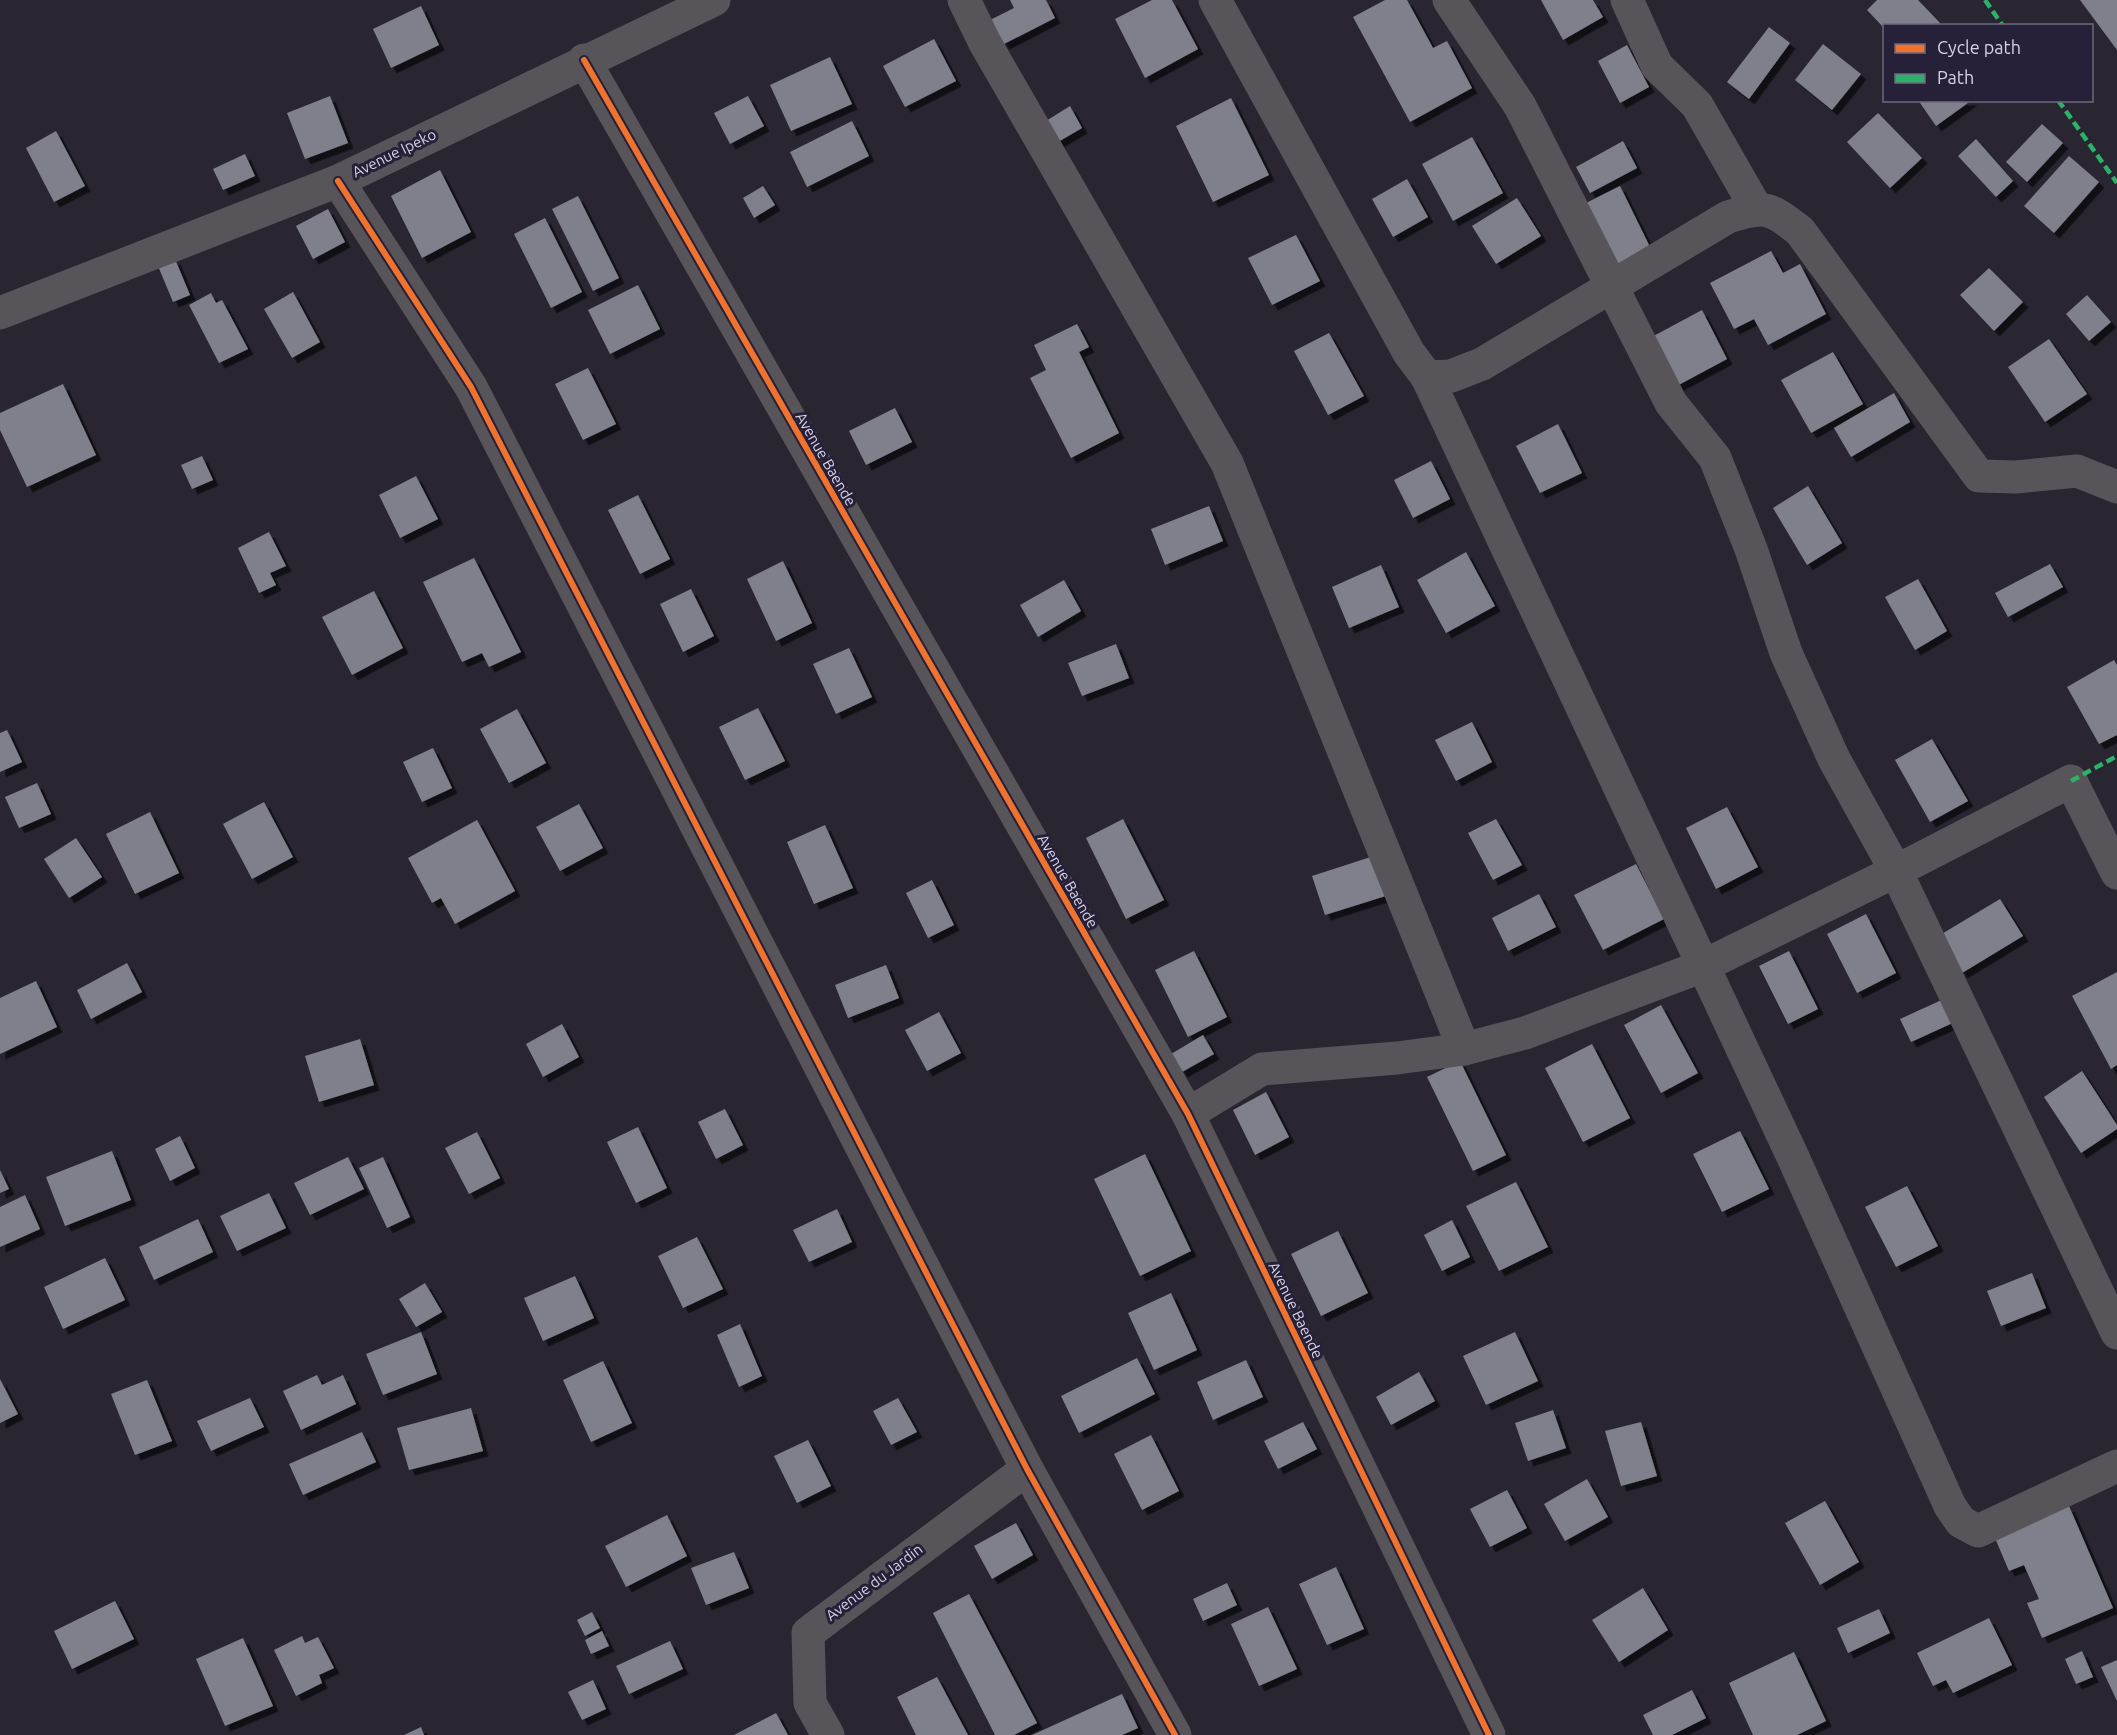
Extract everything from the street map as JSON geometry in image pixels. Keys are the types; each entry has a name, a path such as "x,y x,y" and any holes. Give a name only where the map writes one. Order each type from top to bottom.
{"street":[{"name":"Avenue Ipeko","path":"0,313 338,180 584,60 714,0"},
{"path":"964,0 985,43 1227,463 1464,1049"},
{"path":"1215,0 1409,353 1427,377 1703,966 1950,1506 1961,1522 1978,1531 2117,1466"},
{"path":"1449,0 1520,106 1671,403 1715,458 1751,549 1786,653 1834,759 1896,871 2117,1333"},
{"path":"1627,0 1657,66 1697,105 1756,208"},
{"name":"Avenue Baende","path":"584,60 1188,1114 1489,1735"},
{"path":"338,180 476,398 1027,1469 1175,1735"},
{"path":"1427,377 1451,376 1482,364 1728,217 1756,208 1777,213 1800,231 1979,476 2016,477 2077,471 2117,487"},
{"path":"1188,1114 1262,1069 1397,1058 1464,1049 1525,1033 1703,966 1896,871 2071,781 2117,873"},
{"name":"Avenue du Jardin","path":"828,1735 810,1703 807,1633 1027,1469"}],"building":[{"path":"1010,0 1046,0 1055,18 1004,44 990,20 1014,8"},
{"path":"1152,0 1172,0 1198,49 1145,78 1115,19"},
{"path":"1385,0 1407,0 1433,48 1447,41 1472,88 1410,122 1353,17"},
{"path":"1541,0 1593,0 1603,17 1563,40"},
{"path":"1877,0 1918,0 1940,23 1883,24 1883,27 1867,10"},
{"path":"2080,0 2117,0 2117,50"},
{"path":"421,6 439,45 391,68 373,29"},
{"path":"1769,27 1790,43 1749,99 1727,82"},
{"path":"934,39 956,81 905,107 883,66"},
{"path":"1823,44 1861,74 1832,110 1795,80"},
{"path":"1627,45 1649,87 1620,103 1598,61"},
{"path":"830,57 852,104 791,131 770,85"},
{"path":"330,96 348,143 305,159 287,113"},
{"path":"748,96 764,126 730,144 714,113"},
{"path":"1231,98 1269,175 1213,202 1176,126"},
{"path":"1919,102 1969,102 1936,126"},
{"path":"1070,106 1082,128 1058,142 1046,121"},
{"path":"1878,113 1922,158 1890,188 1847,142"},
{"path":"852,121 869,156 807,187 790,152"},
{"path":"2042,124 2063,143 2027,182 2006,162"},
{"path":"56,131 85,186 54,202 26,148"},
{"path":"1472,137 1503,193 1453,221 1422,164"},
{"path":"1976,139 2013,181 1996,197 1958,156"},
{"path":"1623,141 1637,168 1590,193 1576,167"},
{"path":"245,154 255,176 223,190 213,169"},
{"path":"2069,156 2099,182 2054,233 2024,206"},
{"path":"440,170 471,232 422,258 391,196"},
{"path":"1407,179 1428,217 1393,237 1372,199"},
{"path":"763,186 775,205 754,218 743,198"},
{"path":"1620,186 1650,247 1615,265 1584,204"},
{"path":"578,196 619,278 593,291 552,209"},
{"path":"1517,198 1541,236 1496,264 1472,226"},
{"path":"328,209 345,242 313,259 296,226"},
{"path":"545,218 582,292 551,308 514,234"},
{"path":"1296,235 1320,281 1272,305 1248,258"},
{"path":"1771,251 1783,273 1800,264 1826,314 1768,345 1754,319 1734,329 1710,283"},
{"path":"175,259 190,295 173,302 158,266"},
{"path":"1989,268 2023,302 1994,331 1960,295"},
{"path":"638,285 660,329 610,354 588,310"},
{"path":"293,292 320,342 292,358 264,309"},
{"path":"211,293 216,303 222,300 248,349 219,363 189,305"},
{"path":"2087,295 2111,322 2089,341 2066,314"},
{"path":"1702,310 1727,359 1673,388 1648,339"},
{"path":"1077,324 1089,347 1079,352 1119,433 1071,458 1030,378 1046,370 1034,345"},
{"path":"1329,333 1364,396 1328,415 1294,351"},
{"path":"2049,339 2087,394 2045,422 2008,367"},
{"path":"1833,352 1863,404 1811,433 1781,380"},
{"path":"588,368 616,424 583,440 555,384"},
{"path":"63,384 96,455 27,487 0,430 0,413"},
{"path":"1894,393 1910,422 1851,457 1834,428"},
{"path":"895,408 912,442 866,465 849,431"},
{"path":"1558,424 1582,473 1540,493 1516,446"},
{"path":"202,456 213,480 192,489 181,465"},
{"path":"1431,461 1450,499 1413,518 1394,480"},
{"path":"416,476 438,519 400,538 379,495"},
{"path":"1808,486 1842,543 1807,565 1773,508"},
{"path":"638,495 670,559 640,574 608,510"},
{"path":"1209,506 1223,541 1165,565 1151,529"},
{"path":"269,532 286,566 270,573 276,585 259,593 238,548"},
{"path":"1466,552 1495,606 1446,633 1417,580"},
{"path":"474,558 521,652 489,667 482,653 462,662 423,582"},
{"path":"783,561 812,623 776,641 747,579"},
{"path":"2050,564 2063,587 2008,617 1995,593"},
{"path":"1381,565 1399,607 1349,628 1332,587"},
{"path":"1918,579 1947,631 1915,650 1885,597"},
{"path":"1064,580 1081,611 1038,637 1020,605"},
{"path":"691,589 714,636 683,652 660,604"},
{"path":"374,591 403,648 352,675 322,617"},
{"path":"1116,644 1129,678 1082,696 1068,663"},
{"path":"849,648 872,697 836,714 813,664"},
{"path":"2114,660 2117,665 2117,735 2099,744 2067,687"},
{"path":"758,708 785,761 745,780 719,727"},
{"path":"517,709 546,763 509,783 480,729"},
{"path":"1472,722 1492,762 1456,781 1435,740"},
{"path":"7,730 22,762 0,772 0,733"},
{"path":"1932,739 1968,801 1930,822 1895,760"},
{"path":"433,748 452,788 422,802 403,762"},
{"path":"37,783 51,814 19,828 5,797"},
{"path":"264,802 293,857 252,879 223,824"},
{"path":"579,804 603,848 560,871 536,827"},
{"path":"1727,807 1758,867 1716,889 1686,828"},
{"path":"150,812 179,873 135,894 106,834"},
{"path":"1123,819 1164,900 1126,919 1086,838"},
{"path":"1496,819 1522,865 1493,880 1468,833"},
{"path":"477,820 515,891 455,924 441,898 432,903 408,858"},
{"path":"825,825 853,888 814,904 787,842"},
{"path":"76,838 102,877 69,898 44,859"},
{"path":"1380,854 1392,894 1325,915 1312,876"},
{"path":"1636,864 1664,919 1603,950 1574,895"},
{"path":"932,880 954,925 928,938 906,893"},
{"path":"1539,894 1556,927 1508,951 1492,918"},
{"path":"2000,899 2023,936 1962,973 1940,935"},
{"path":"1866,914 1896,973 1857,993 1827,934"},
{"path":"1194,951 1227,1017 1188,1037 1155,970"},
{"path":"1789,951 1818,1009 1788,1024 1759,966"},
{"path":"127,963 142,992 91,1019 77,990"},
{"path":"886,965 899,998 848,1018 835,985"},
{"path":"2117,972 2117,1065 2111,1069 2072,996"},
{"path":"36,981 57,1027 0,1054 0,998"},
{"path":"1946,998 1957,1021 1911,1042 1900,1019"},
{"path":"1661,1005 1698,1073 1661,1093 1624,1025"},
{"path":"939,1012 961,1053 927,1071 905,1030"},
{"path":"562,1024 579,1057 543,1077 526,1044"},
{"path":"1203,1035 1214,1054 1182,1072 1171,1054"},
{"path":"360,1039 374,1085 319,1102 305,1056"},
{"path":"1592,1044 1630,1118 1583,1142 1545,1068"},
{"path":"1460,1061 1506,1155 1473,1171 1427,1077"},
{"path":"2082,1071 2117,1125 2117,1129 2081,1153 2044,1097"},
{"path":"1266,1092 1289,1137 1255,1155 1233,1110"},
{"path":"725,1109 743,1145 716,1159 698,1122"},
{"path":"638,1127 667,1188 636,1203 607,1142"},
{"path":"1740,1131 1769,1189 1722,1212 1693,1154"},
{"path":"477,1132 500,1178 469,1194 445,1148"},
{"path":"180,1136 195,1168 170,1181 155,1149"},
{"path":"112,1151 131,1200 65,1226 46,1177"},
{"path":"1145,1154 1191,1251 1140,1276 1094,1179"},
{"path":"348,1157 364,1189 310,1215 294,1183"},
{"path":"383,1157 410,1217 387,1228 359,1168"},
{"path":"0,1170 9,1189 0,1193"},
{"path":"1516,1182 1548,1247 1499,1271 1466,1206"},
{"path":"1907,1186 1938,1246 1896,1267 1865,1207"},
{"path":"269,1193 286,1228 237,1251 220,1216"},
{"path":"25,1195 40,1229 0,1247 0,1207"},
{"path":"837,1209 852,1242 809,1262 793,1230"},
{"path":"198,1219 213,1252 154,1280 139,1247"},
{"path":"1452,1220 1470,1257 1442,1271 1424,1235"},
{"path":"1338,1231 1368,1293 1321,1316 1291,1254"},
{"path":"697,1237 723,1289 683,1308 658,1256"},
{"path":"105,1258 125,1300 63,1329 44,1287"},
{"path":"2032,1273 2046,1308 2001,1326 1987,1291"},
{"path":"575,1276 594,1318 543,1341 524,1298"},
{"path":"425,1283 442,1312 416,1327 399,1299"},
{"path":"1171,1293 1197,1350 1154,1370 1128,1313"},
{"path":"740,1324 762,1376 739,1387 717,1335"},
{"path":"421,1332 437,1374 383,1395 366,1354"},
{"path":"1515,1332 1538,1381 1486,1405 1463,1356"},
{"path":"1137,1358 1155,1394 1079,1433 1061,1396"},
{"path":"1246,1360 1263,1397 1213,1420 1197,1382"},
{"path":"603,1361 632,1423 591,1442 563,1380"},
{"path":"1419,1372 1435,1401 1391,1425 1376,1397"},
{"path":"317,1375 322,1385 343,1375 356,1404 301,1430 283,1391"},
{"path":"0,1379 18,1414 0,1423"},
{"path":"147,1380 172,1441 135,1455 111,1394"},
{"path":"250,1398 264,1427 211,1451 197,1421"},
{"path":"898,1398 917,1432 891,1445 873,1411"},
{"path":"471,1408 483,1451 409,1470 397,1428"},
{"path":"1553,1410 1566,1448 1528,1461 1515,1423"},
{"path":"1303,1422 1317,1449 1278,1469 1264,1441"},
{"path":"1641,1422 1657,1476 1621,1486 1605,1431"},
{"path":"362,1432 376,1462 303,1495 289,1464"},
{"path":"1151,1435 1179,1491 1142,1510 1114,1454"},
{"path":"808,1440 831,1486 797,1503 774,1456"},
{"path":"1587,1479 1608,1517 1565,1541 1544,1504"},
{"path":"1507,1490 1527,1528 1490,1547 1470,1509"},
{"path":"1825,1501 1859,1562 1820,1585 1785,1523"},
{"path":"2069,1506 2113,1608 2042,1638 2027,1603 2039,1599 2024,1565 2009,1571 1995,1538"},
{"path":"667,1515 687,1556 626,1587 605,1546"},
{"path":"1016,1523 1033,1555 992,1579 974,1546"},
{"path":"734,1552 749,1588 706,1605 691,1568"},
{"path":"1336,1567 1364,1629 1327,1645 1299,1584"},
{"path":"1227,1583 1237,1605 1203,1621 1193,1599"},
{"path":"1643,1588 1668,1630 1619,1662 1592,1620"},
{"path":"969,1594 1037,1723 1014,1735 995,1735 933,1613"},
{"path":"115,1601 134,1639 72,1669 54,1631"},
{"path":"1268,1607 1297,1669 1259,1686 1231,1624"},
{"path":"1879,1609 1890,1633 1848,1653 1837,1628"},
{"path":"592,1612 600,1628 585,1636 577,1620"},
{"path":"1989,1618 2012,1665 1953,1693 1946,1680 1933,1686 1917,1653"},
{"path":"602,1631 609,1646 591,1654 585,1640"},
{"path":"302,1636 305,1643 318,1637 334,1668 319,1675 322,1683 296,1696 274,1650"},
{"path":"243,1638 273,1706 225,1726 196,1659"},
{"path":"670,1641 683,1669 629,1694 616,1666"},
{"path":"2082,1651 2093,1677 2076,1684 2065,1659"},
{"path":"1794,1652 1826,1721 1797,1735 1753,1735 1729,1683"},
{"path":"2117,1660 2117,1701 2101,1667"},
{"path":"937,1677 968,1735 916,1735 897,1697"},
{"path":"593,1680 606,1709 582,1720 568,1692"},
{"path":"1692,1690 1706,1718 1672,1735 1653,1735 1643,1715"},
{"path":"1122,1694 1138,1728 1122,1735 1032,1735"},
{"path":"776,1713 788,1735 734,1735"},
{"path":"421,1727 424,1735 404,1735"}],"marked path":[{"path":"1985,0 2002,24"},
{"path":"2059,102 2117,183"},
{"path":"2071,781 2117,756"}],"cycle path":[{"path":"584,60 1188,1114 1489,1735"},
{"path":"338,181 471,387 1027,1469 1175,1735"}]}
